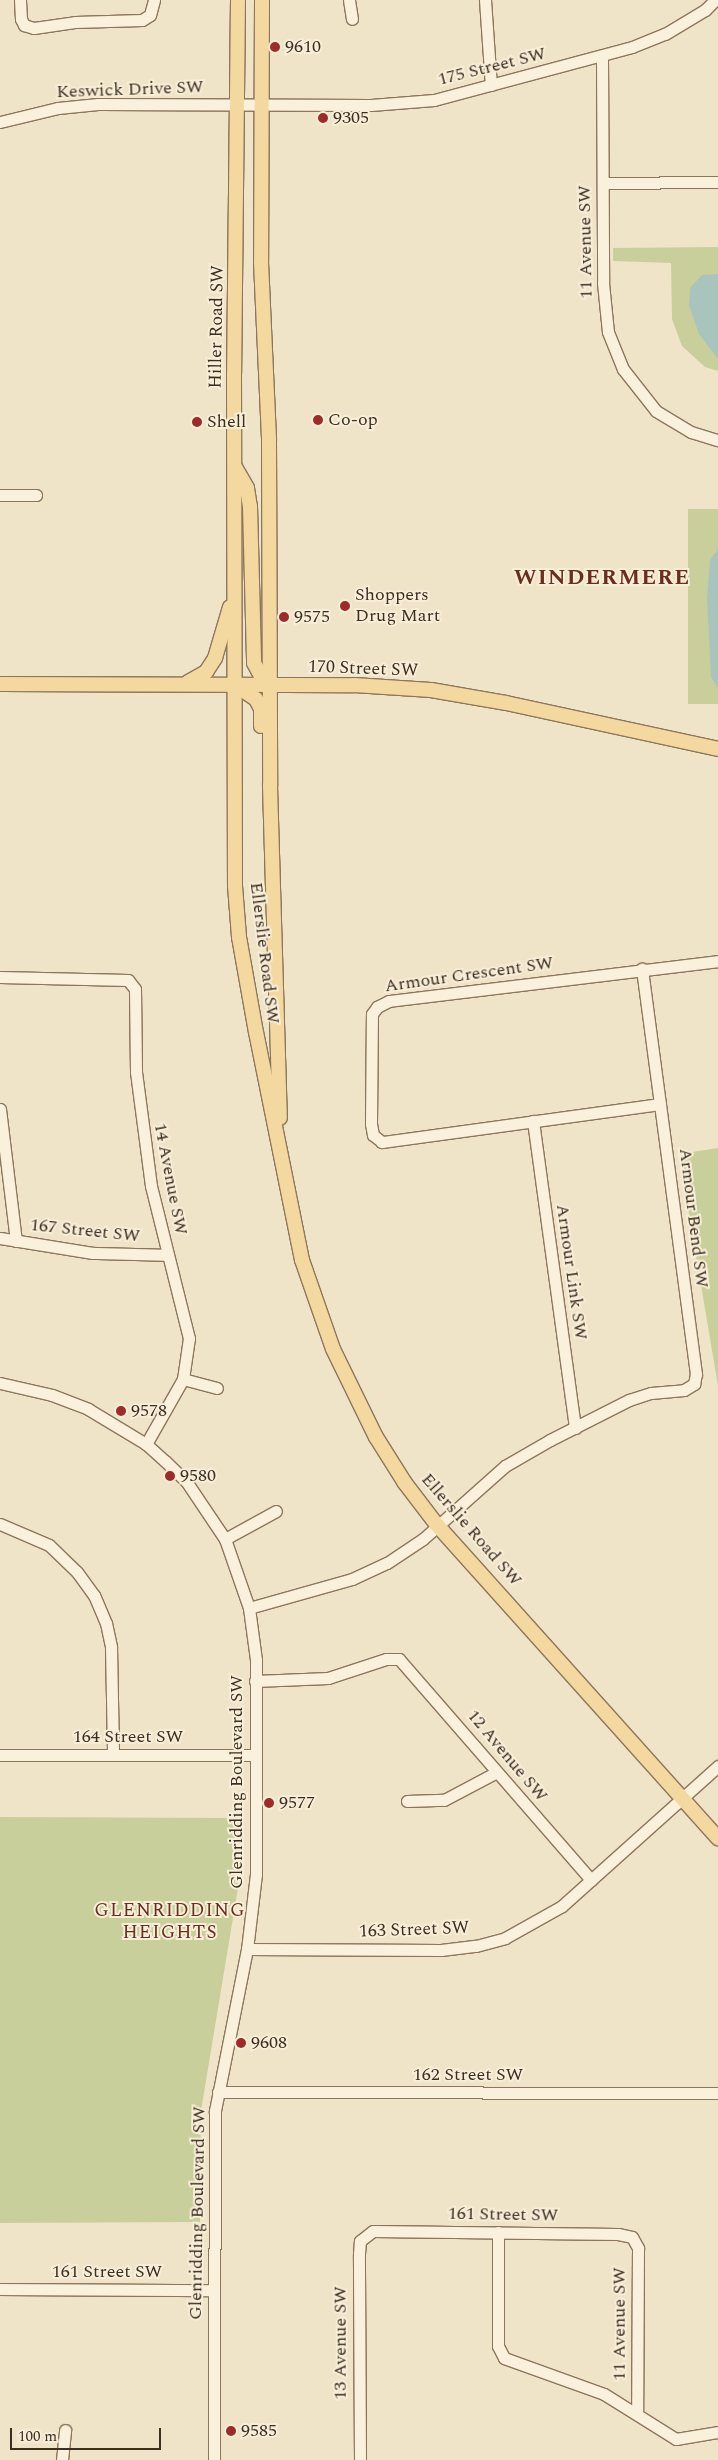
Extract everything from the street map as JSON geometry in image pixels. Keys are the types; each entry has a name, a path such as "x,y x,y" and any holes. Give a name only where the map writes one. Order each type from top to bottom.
{"main road":[{"name":"Hiller Road SW","path":"234,685 238,0"},
{"path":"262,0 261,262 268,441 270,684"},
{"path":"235,466 244,480 249,501 254,663 263,680 270,684"},
{"path":"178,684 197,680 206,672 218,651 235,589"},
{"name":"170 Street SW","path":"0,684 382,686 454,694 718,749"},
{"name":"Ellerslie Road SW","path":"270,684 273,913 282,1163"},
{"path":"234,685 256,699 261,709 264,881 273,913"},
{"name":"Ellerslie Road SW","path":"234,685 235,886 239,937 302,1260 334,1349 376,1438 405,1483 437,1525 562,1660 718,1838"}],"street":[{"path":"20,0 21,19 24,25 34,28 81,21 142,20 150,15 154,0"},
{"path":"349,0 352,19"},
{"path":"485,0 492,85"},
{"name":"175 Street SW","path":"262,104 416,102 492,85 602,57 665,34 706,10 715,0"},
{"name":"11 Avenue SW","path":"602,57 602,283 608,332 623,369 656,411 691,432 718,440"},
{"name":"Keswick Drive SW","path":"0,122 76,106 262,104"},
{"path":"603,184 718,182"},
{"path":"0,495 36,495"},
{"name":"Armour Crescent SW","path":"660,1104 404,1141 382,1142 373,1135 371,1124 370,1026 377,1007 389,1001 718,961"},
{"name":"Armour Bend SW","path":"249,1608 352,1579 388,1563 423,1539 505,1466 629,1400 651,1393 684,1390 694,1384 696,1374 642,969"},
{"name":"14 Avenue SW","path":"0,978 133,983 141,1120 151,1186 189,1338 183,1379 146,1444"},
{"path":"0,1109 16,1241"},
{"name":"Armour Link SW","path":"533,1121 575,1428"},
{"name":"167 Street SW","path":"0,1238 93,1253 167,1255"},
{"path":"183,1379 217,1388"},
{"name":"Glenridding Boulevard SW","path":"0,1383 52,1395 88,1409 146,1444 186,1482 225,1539 249,1608 256,1681 256,1874 247,1949 218,2092 214,2132 214,2460"},
{"path":"225,1539 276,1511"},
{"path":"0,1524 49,1545 94,1595 106,1623 112,1674 112,1754"},
{"name":"12 Avenue SW","path":"256,1681 328,1678 394,1658 404,1662 470,1738 495,1773 591,1880"},
{"name":"164 Street SW","path":"0,1755 255,1755"},
{"name":"163 Street SW","path":"247,1949 441,1950 476,1946 505,1938 550,1915 718,1766"},
{"path":"407,1801 444,1800 495,1773"},
{"name":"162 Street SW","path":"218,2092 718,2093"},
{"name":"161 Street SW","path":"372,2231 618,2234 632,2237"},
{"name":"13 Avenue SW","path":"360,2460 359,2254 360,2241 372,2231"},
{"path":"498,2232 499,2354 513,2361 578,2382 637,2413 676,2439 718,2432"},
{"name":"11 Avenue SW","path":"632,2237 638,2248 637,2413"},
{"name":"161 Street SW","path":"0,2289 214,2290"},
{"path":"62,2460 65,2430"}],"green space":[{"path":"718,247 718,371 705,367 682,346 672,319 671,263 613,261 613,248"},
{"path":"688,509 718,509 718,704 688,704"},
{"path":"718,1148 718,1386 679,1154"},
{"path":"0,1817 236,1818 238,1888 201,2111 200,2222 0,2223"}],"water":[{"path":"718,274 718,359 699,334 689,305 690,288 702,275"},
{"path":"718,549 718,688 711,677 707,598 710,560"}],"place":[{"name":"9610","path":"275,47"},
{"name":"9305","path":"323,118"},
{"name":"Co-op","path":"318,420"},
{"name":"Shell","path":"197,422"},
{"name":"Shoppers Drug Mart","path":"345,606"},
{"name":"9575","path":"284,617"},
{"name":"9578","path":"121,1411"},
{"name":"9580","path":"170,1476"},
{"name":"9577","path":"269,1803"},
{"name":"9608","path":"241,2043"},
{"name":"9585","path":"231,2431"}],"district":[{"name":"WINDERMERE","path":"602,578"},
{"name":"GLENRIDDING HEIGHTS","path":"170,1922"}]}
